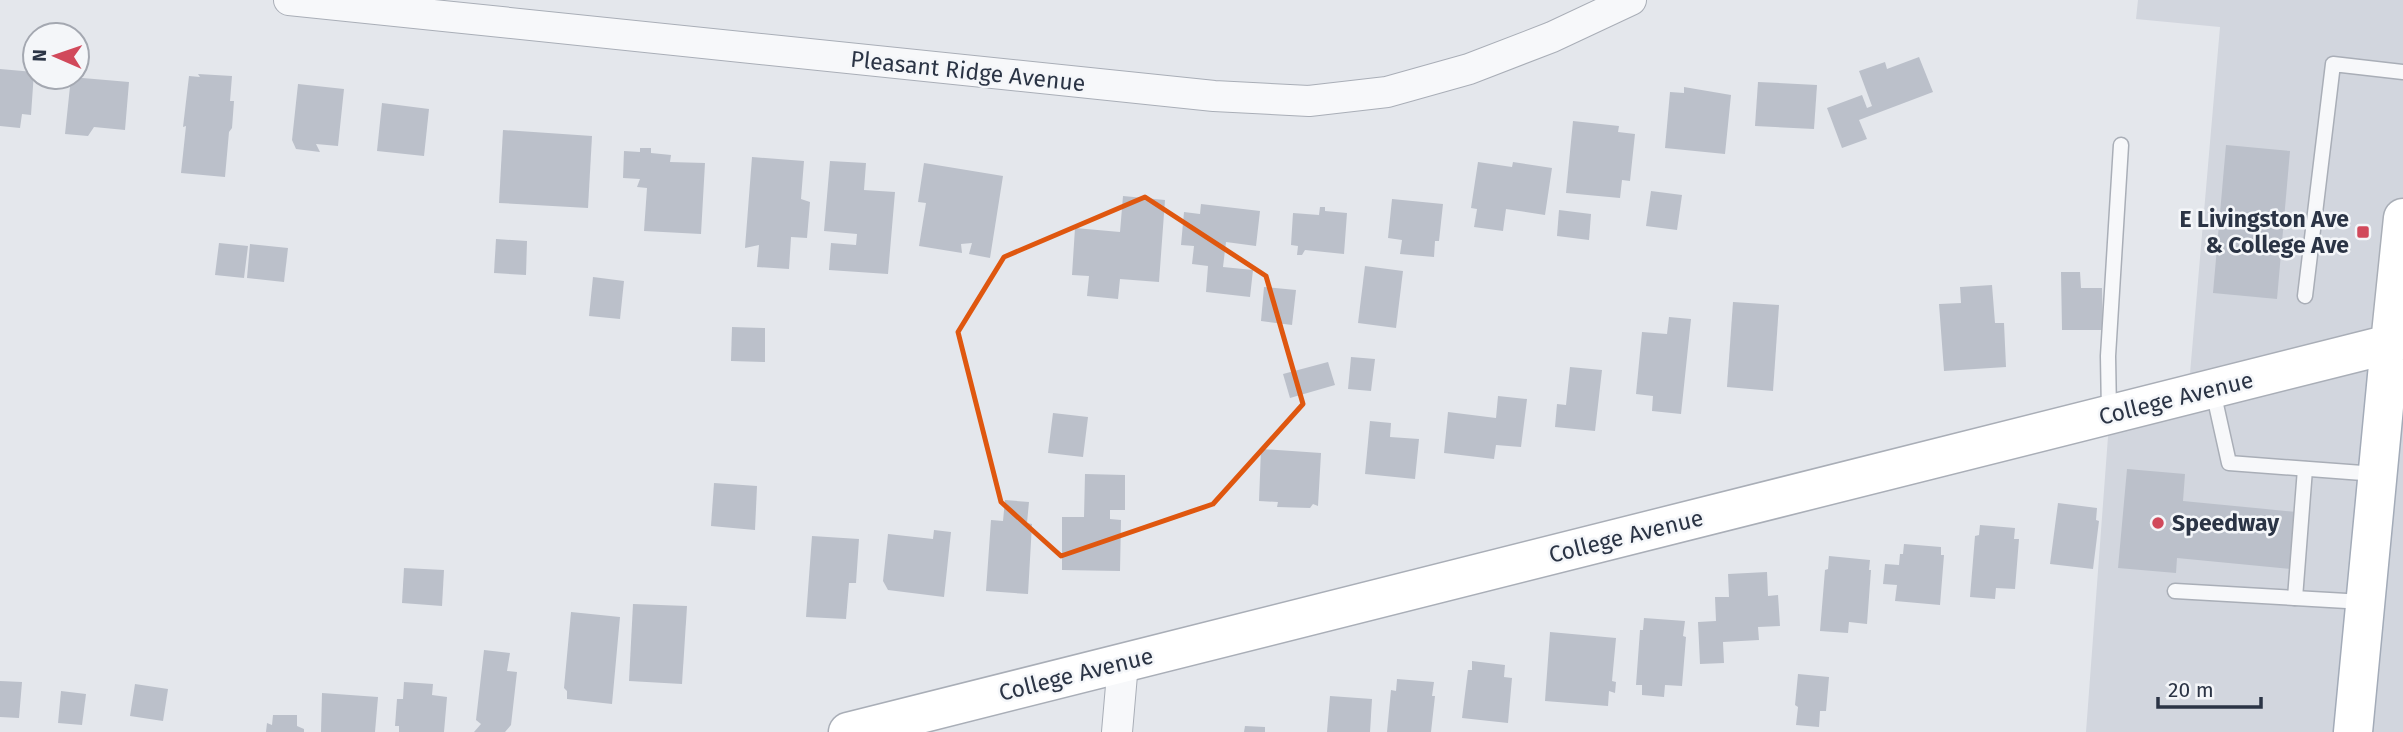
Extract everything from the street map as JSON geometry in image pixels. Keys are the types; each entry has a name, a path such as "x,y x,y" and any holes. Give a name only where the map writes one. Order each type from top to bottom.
{"main road":[{"path":"2353,732 2378,474 2399,334 2403,218"},
{"name":"College Avenue","path":"848,732 2212,389 2399,334"}],"street":[{"name":"Pleasant Ridge Avenue","path":"289,0 1214,96 1309,101 1387,92 1469,69 1552,37 1631,0"},
{"path":"1117,732 1123,663"}],"lane":[{"path":"2305,296 2333,65 2403,72"},
{"path":"2109,414 2108,356 2121,145"},
{"path":"2212,389 2229,463 2378,474"},
{"path":"2295,598 2305,469"},
{"path":"2175,591 2365,602"}],"highlighted area":[{"path":"1145,197 1266,276 1303,404 1213,504 1061,556 1001,502 958,332 1004,257"}],"shaded area":[{"path":"2138,0 2403,0 2403,732 2086,732 2110,410 2189,385 2220,27 2136,19"}],"building":[{"path":"1919,57 1933,92 1859,120 1867,139 1842,148 1827,108 1862,95 1867,108 1872,106 1859,71 1885,62 1887,69"},
{"path":"0,69 21,71 21,91 33,91 31,115 22,114 20,128 0,126"},
{"path":"198,74 232,76 230,101 234,101 225,177 181,173 189,76 200,77"},
{"path":"91,79 129,82 125,130 94,127 88,136 65,134 70,91 91,91"},
{"path":"1758,82 1817,85 1814,129 1755,126"},
{"path":"298,84 344,89 338,146 316,144 320,152 296,149 292,140"},
{"path":"1684,87 1731,95 1725,154 1665,148 1670,92 1684,93"},
{"path":"382,103 429,109 424,156 377,151"},
{"path":"1573,121 1619,126 1618,132 1635,134 1630,181 1622,180 1620,198 1566,193"},
{"path":"503,130 592,136 588,208 499,203"},
{"path":"2226,145 2290,151 2277,299 2213,293"},
{"path":"640,148 651,148 651,153 671,155 670,162 705,163 701,234 644,231 647,188 637,187 640,179 623,178 624,151 640,152"},
{"path":"752,157 804,161 801,199 810,202 807,238 791,237 789,269 757,267 759,245 745,248"},
{"path":"830,161 866,163 864,190 895,192 888,274 829,270 831,243 856,245 857,234 824,231"},
{"path":"1478,162 1512,167 1513,162 1552,168 1545,215 1506,209 1503,231 1474,227 1477,209 1471,208"},
{"path":"924,163 1003,176 990,258 969,254 972,243 961,244 962,253 919,246 926,203 918,202"},
{"path":"1651,191 1682,195 1677,230 1646,226"},
{"path":"1123,196 1165,200 1159,282 1120,279 1118,299 1087,296 1089,276 1072,275 1075,228 1120,232"},
{"path":"1392,199 1443,204 1439,241 1435,241 1434,257 1400,254 1402,240 1388,238"},
{"path":"1201,204 1260,211 1256,246 1226,242 1223,267 1253,270 1250,297 1206,292 1208,266 1192,264 1194,246 1181,245 1184,212 1200,214"},
{"path":"1320,207 1325,207 1325,211 1347,213 1344,254 1305,250 1302,255 1297,255 1298,246 1291,245 1293,213 1319,215"},
{"path":"1559,210 1591,214 1589,240 1557,236"},
{"path":"496,239 527,241 526,275 494,273"},
{"path":"219,243 248,246 244,278 215,275"},
{"path":"250,244 288,248 284,282 247,278"},
{"path":"1365,266 1403,271 1396,328 1358,323"},
{"path":"2061,272 2080,272 2081,288 2102,288 2103,330 2062,330"},
{"path":"593,277 624,281 620,319 589,316"},
{"path":"1992,285 1995,323 2004,323 2006,367 1944,371 1939,304 1961,303 1960,287"},
{"path":"1264,287 1296,290 1292,325 1261,321"},
{"path":"1733,302 1779,305 1773,391 1727,387"},
{"path":"1669,317 1691,319 1681,414 1652,411 1653,396 1636,394 1642,332 1667,334"},
{"path":"732,327 765,328 765,362 731,361"},
{"path":"1351,357 1375,359 1371,391 1348,389"},
{"path":"1328,362 1335,385 1290,398 1283,374"},
{"path":"1570,367 1602,370 1595,431 1555,427 1557,404 1566,405"},
{"path":"1498,396 1527,399 1521,447 1496,445 1494,459 1444,453 1448,412 1496,418"},
{"path":"1053,413 1088,417 1083,457 1048,453"},
{"path":"1370,421 1391,423 1390,437 1419,439 1415,479 1365,474"},
{"path":"1261,449 1321,453 1318,506 1313,504 1310,508 1277,507 1278,502 1259,501"},
{"path":"2127,469 2185,474 2183,501 2297,512 2291,569 2177,558 2176,573 2118,568"},
{"path":"1085,474 1125,475 1125,510 1110,510 1110,519 1121,520 1120,571 1062,570 1062,517 1084,517"},
{"path":"714,483 757,486 755,530 711,526"},
{"path":"1005,500 1029,502 1027,523 1032,524 1028,594 986,591 991,520 1003,521"},
{"path":"2058,503 2097,508 2096,520 2099,521 2093,569 2050,564"},
{"path":"1980,525 2015,528 2014,539 2019,539 2015,589 1996,588 1995,599 1970,597 1975,536 1979,535"},
{"path":"934,530 951,532 944,597 888,590 883,581 888,534 933,539"},
{"path":"812,536 859,539 856,583 849,583 846,619 806,617"},
{"path":"1904,544 1941,547 1941,555 1944,555 1940,605 1895,601 1897,585 1883,584 1885,564 1899,565"},
{"path":"1829,556 1870,560 1867,624 1849,622 1848,633 1820,631 1825,570 1828,569"},
{"path":"404,568 444,570 442,606 402,603"},
{"path":"1767,572 1768,596 1778,595 1780,626 1758,627 1759,640 1723,642 1724,663 1700,664 1698,622 1716,621 1715,597 1729,597 1728,574"},
{"path":"633,604 687,606 682,684 629,681"},
{"path":"571,612 620,617 612,704 567,699 567,691 564,688"},
{"path":"1644,618 1685,621 1682,686 1665,685 1664,697 1642,695 1642,685 1636,685 1640,630 1643,630"},
{"path":"1550,632 1616,638 1612,681 1616,682 1615,693 1609,691 1608,706 1545,701"},
{"path":"484,650 510,653 507,671 517,672 511,725 505,732 474,732 481,724 476,720"},
{"path":"1472,661 1505,665 1504,677 1512,678 1508,723 1462,718 1468,670 1472,670"},
{"path":"1798,674 1829,677 1826,711 1820,711 1819,727 1796,725"},
{"path":"1397,679 1434,682 1431,732 1387,732 1391,690 1396,691"},
{"path":"0,681 22,682 19,718 0,717"},
{"path":"404,682 433,684 432,695 447,697 444,732 399,732 399,726 395,726 397,699 403,699"},
{"path":"135,684 168,689 163,721 130,716"},
{"path":"61,691 86,694 82,725 58,723"},
{"path":"322,693 378,697 375,732 321,732"},
{"path":"1330,696 1372,699 1370,732 1327,732"},
{"path":"273,715 297,715 297,726 304,729 304,732 266,732 267,723 272,725"},
{"path":"1245,726 1265,727 1265,732 1244,732"}],"place":[{"name":"E Livingston Ave & College Ave","path":"2363,232"},
{"name":"Speedway","path":"2158,523"}]}
